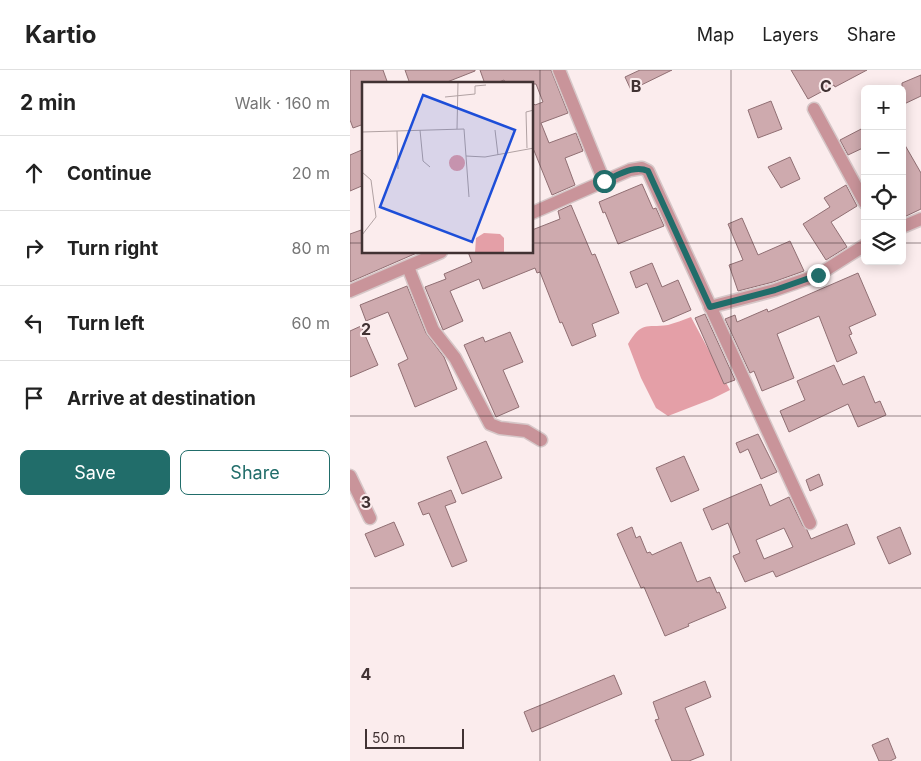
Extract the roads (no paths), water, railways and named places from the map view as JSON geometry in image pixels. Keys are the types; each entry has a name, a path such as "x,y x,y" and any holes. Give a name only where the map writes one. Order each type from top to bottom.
{"street":[{"path":"558,70 604,181"},
{"path":"814,109 861,196"},
{"path":"534,212 630,170 642,168 648,171 810,524"},
{"path":"906,225 921,219"},
{"path":"710,307 775,290 818,275 861,248"},
{"path":"350,291 437,254"},
{"path":"408,267 433,330 455,358 490,424 500,428 526,431 541,440"},
{"path":"350,476 370,518"}]}
